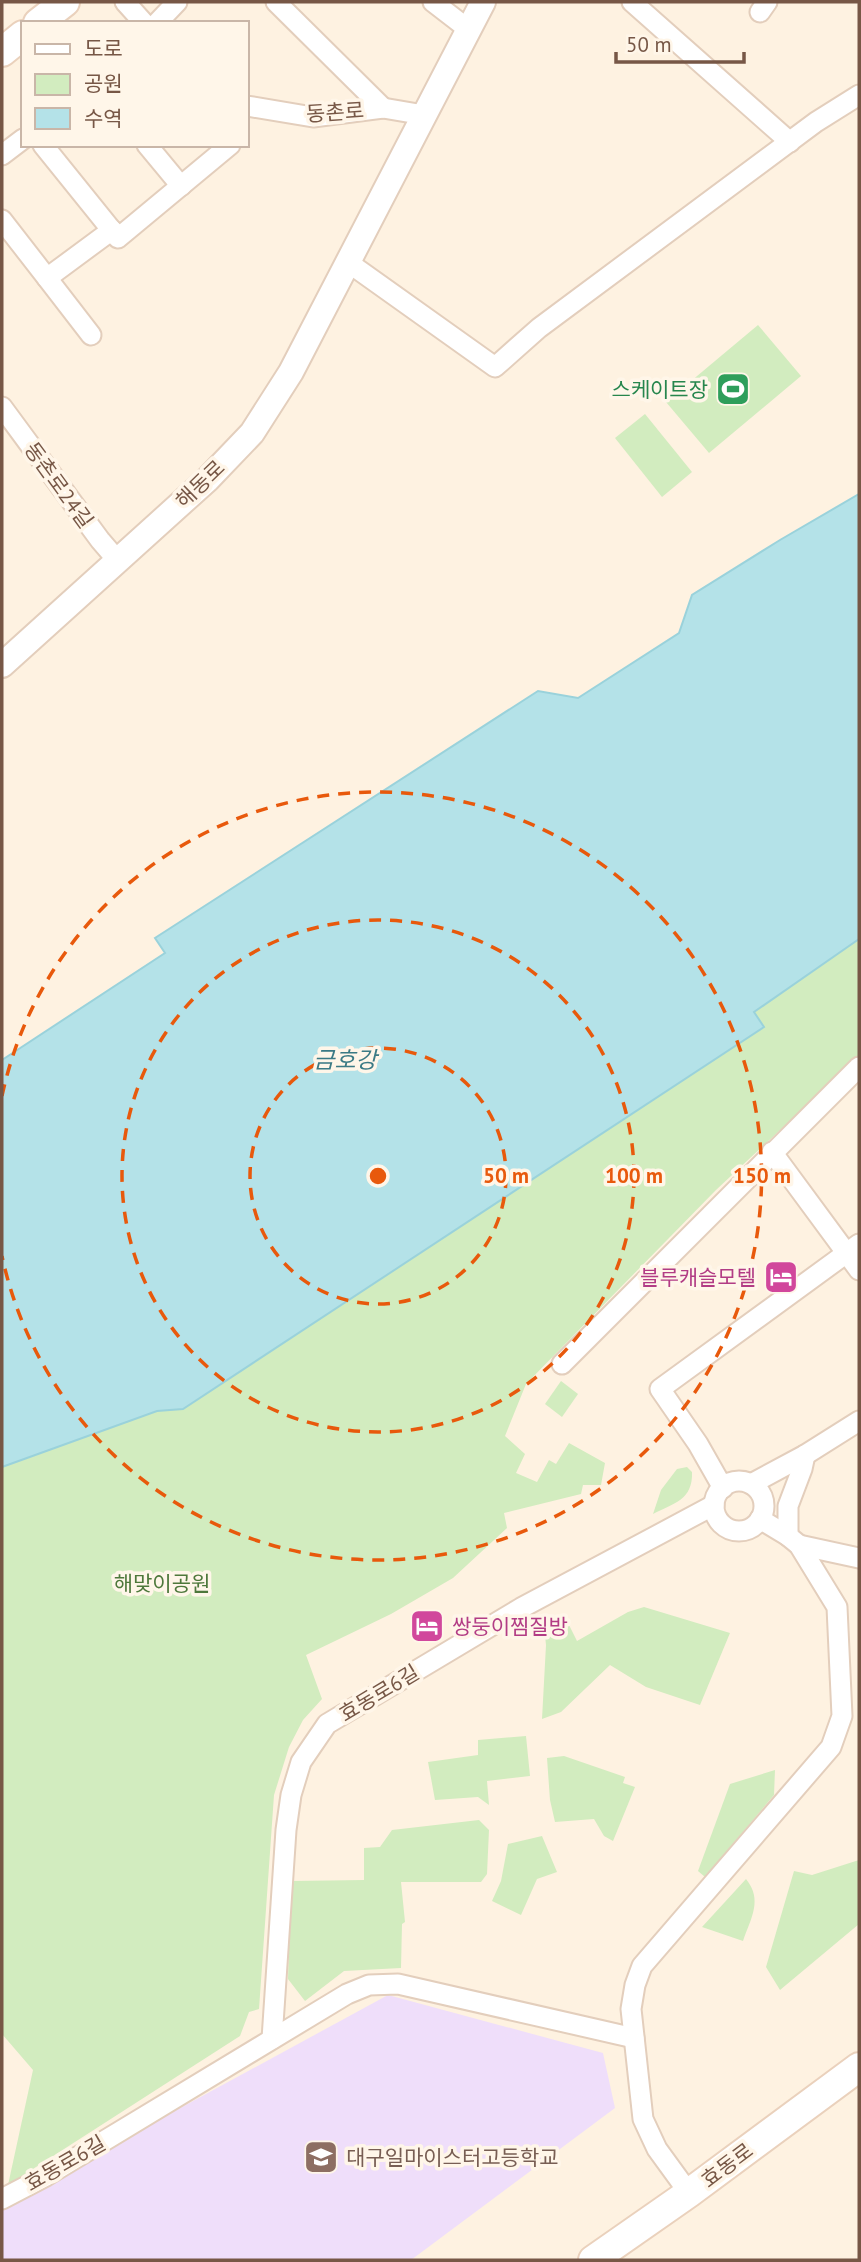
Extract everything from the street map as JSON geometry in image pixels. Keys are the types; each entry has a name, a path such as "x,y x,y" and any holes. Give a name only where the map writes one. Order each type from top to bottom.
{"main road":[{"path":"41,21 65,2"},
{"path":"2,51 21,37"},
{"name":"효동로","path":"593,2260 690,2193 859,2067"}],"street":[{"path":"125,2 142,21"},
{"path":"159,21 177,2"},
{"path":"276,2 383,108"},
{"path":"433,2 468,29"},
{"name":"해동로","path":"2,664 208,479 252,433 291,372 483,2"},
{"path":"632,2 790,142"},
{"path":"349,263 495,367 539,328 816,122 859,95"},
{"name":"동촌로","path":"248,106 313,117 383,108 424,115"},
{"path":"2,155 21,141"},
{"path":"45,147 118,238 228,147"},
{"path":"149,147 180,186"},
{"path":"2,220 91,335"},
{"path":"47,278 112,230"},
{"name":"동촌로24길","path":"2,407 118,561"},
{"path":"562,1364 859,1067"},
{"path":"772,1152 853,1248 859,1270"},
{"path":"718,1496 734,1481 751,1484 762,1496 763,1512 760,1519 747,1529 732,1530 718,1520 718,1496 698,1444 660,1389 853,1248"},
{"path":"751,1484 859,1422"},
{"path":"690,2193 657,2149 643,2119 631,2009 642,1966 835,1740 842,1716 837,1607 793,1541 788,1506 803,1469 805,1455"},
{"name":"효동로6길","path":"272,2039 286,1830 291,1796 301,1762 327,1724 521,1608 718,1496"},
{"path":"760,1519 793,1541 859,1558"},
{"name":"효동로6길","path":"2,2199 46,2176 347,1994 369,1985 398,1984 634,2038"}],"shaded area":[{"name":"대구일마이스터고등학교","path":"388,1995 603,2053 615,2108 411,2260 2,2260 2,2205"}],"green space":[{"name":"스케이트장","path":"758,325 801,376 709,453 666,402"},
{"path":"645,414 692,472 662,497 615,438"},
{"name":"해맞이공원","path":"859,939 859,1056 716,1190 526,1384 505,1436 525,1454 516,1473 537,1482 549,1460 556,1464 569,1443 605,1463 601,1485 583,1485 581,1494 504,1513 507,1528 453,1578 391,1614 306,1655 322,1699 303,1720 289,1747 274,1795 259,2009 249,2012 240,2036 8,2185 33,2070 2,2034 2,1467 157,1411 183,1409 764,1027 753,1012"},
{"path":"561,1381 578,1394 562,1417 545,1404"},
{"path":"687,1467 692,1472 686,1495 653,1514 661,1490 677,1469"},
{"path":"644,1607 730,1633 700,1705 646,1687 610,1665 561,1712 542,1719 546,1645 544,1626 566,1619 577,1641 628,1612"},
{"path":"526,1736 530,1776 487,1781 489,1805 478,1797 435,1800 428,1762 478,1755 478,1740"},
{"path":"564,1756 625,1777 623,1783 635,1787 613,1841 604,1836 594,1819 555,1822 550,1800 547,1758"},
{"path":"775,1770 774,1795 705,1877 698,1871 730,1784"},
{"path":"479,1820 489,1830 487,1874 481,1882 401,1882 405,1922 402,1924 401,1968 344,1971 305,2001 288,1979 291,1881 364,1880 364,1848 380,1847 392,1830"},
{"path":"542,1836 557,1872 537,1879 521,1915 492,1901 501,1881 508,1844"},
{"path":"859,1860 859,1924 780,1990 766,1967 794,1871 812,1875"},
{"path":"746,1879 755,1902 743,1941 702,1927"}],"water":[{"name":"금호강","path":"859,494 859,939 754,1012 764,1027 183,1409 157,1411 2,1467 2,1060 165,953 155,938 538,691 578,698 679,633 692,595"}],"place":[{"name":"스케이트장","path":"733,389"},
{"name":"블루캐슬모텔","path":"781,1277"},
{"name":"쌍둥이찜질방","path":"427,1626"},
{"name":"대구일마이스터고등학교","path":"321,2157"}]}
